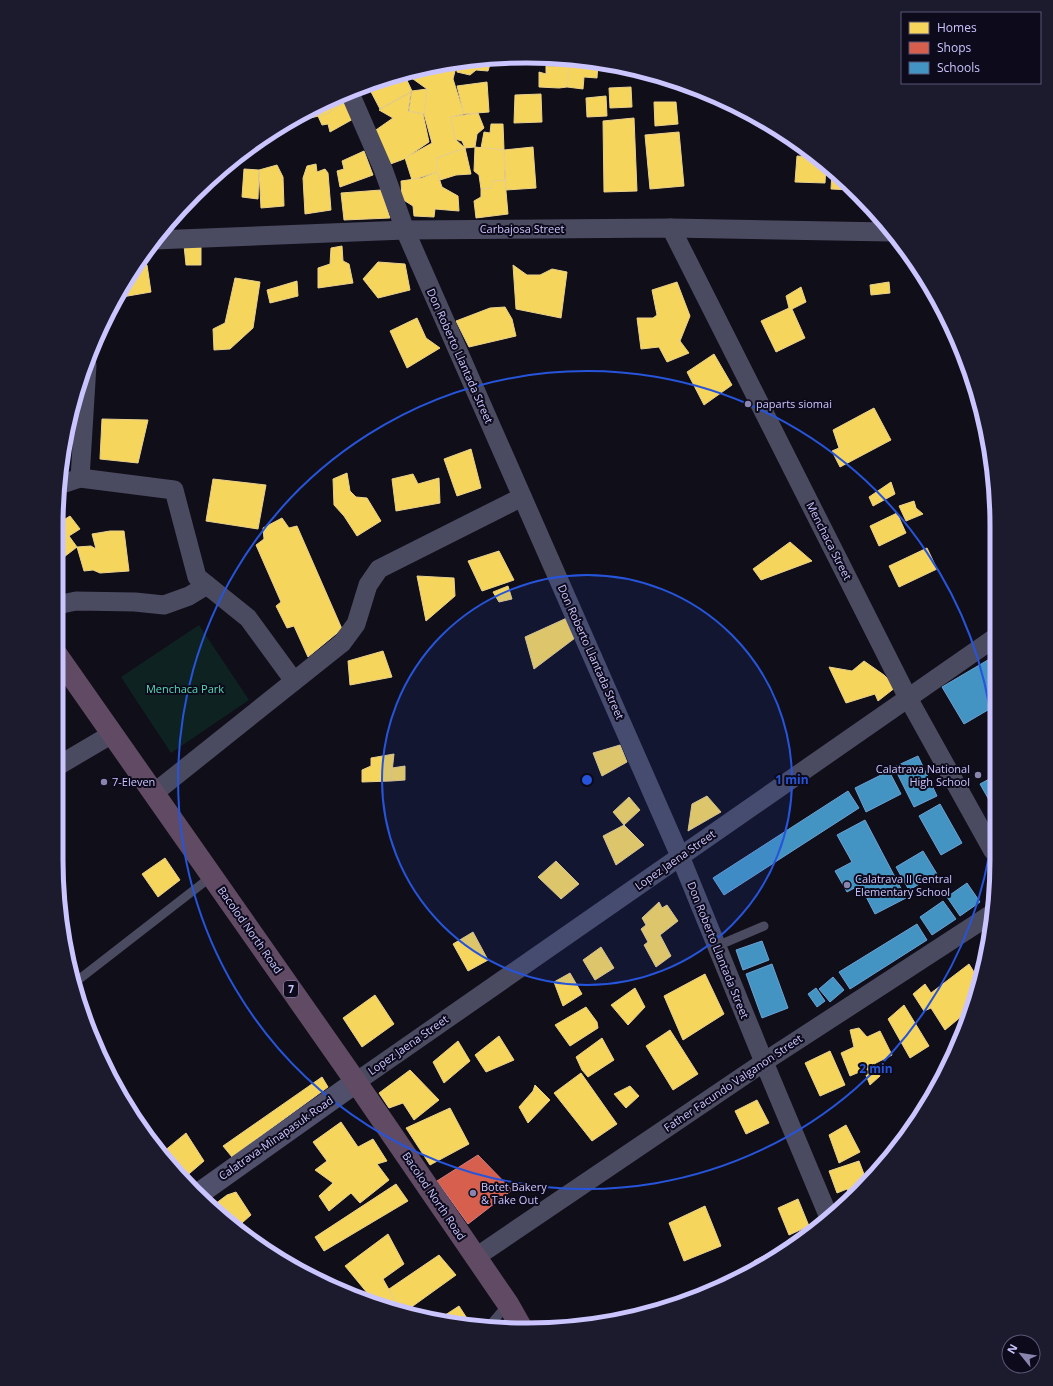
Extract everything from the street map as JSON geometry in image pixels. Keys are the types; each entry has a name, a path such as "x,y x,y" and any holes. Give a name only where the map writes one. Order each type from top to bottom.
{"highway":[{"name":"Bacolod North Road","path":"63,664 356,1082 508,1304 519,1323"}],"main road":[{"name":"Calatrava-Minapasuk Road","path":"203,1191 356,1082"}],"street":[{"name":"Don Roberto Llantada Street","path":"352,97 383,169 405,230 680,856 827,1212"},
{"name":"Carbajosa Street","path":"163,240 405,230 671,228 884,232"},
{"name":"Menchaca Street","path":"671,228 908,698 990,845"},
{"path":"80,478 86,385"},
{"path":"65,484 80,478 174,490 198,577 248,618 294,681"},
{"path":"154,793 342,643 356,624 368,585 379,569 522,497"},
{"path":"63,604 76,601 135,602 164,605 189,596 207,585"},
{"name":"Lopez Jaena Street","path":"356,1082 990,641"},
{"path":"63,763 112,734"},
{"name":"Father Facundo Valganon Street","path":"476,1257 764,1062 986,917"}],"lane":[{"path":"79,979 212,876"},
{"path":"717,946 764,926"},
{"path":"493,1322 508,1304"}],"green space":[{"name":"Menchaca Park","path":"199,625 249,700 171,753 121,677"}],"building: Homes":[{"path":"490,65 488,71 476,70 470,75 457,72 457,68"},
{"path":"569,65 598,69 597,78 584,77 583,89 567,87"},
{"path":"546,66 569,67 567,87 539,87 539,72 546,74"},
{"path":"456,69 453,79 464,114 451,117 455,139 465,148 437,158 437,172 412,180 405,158 432,143 424,114 427,89 411,78"},
{"path":"406,79 412,91 380,109 370,91"},
{"path":"487,82 489,112 464,114 457,86"},
{"path":"631,87 632,107 610,108 609,88"},
{"path":"427,89 424,114 409,111 412,91"},
{"path":"411,92 408,111 423,114 429,142 404,159 385,166 373,132 393,118 379,110"},
{"path":"541,94 542,122 514,123 515,95"},
{"path":"606,96 607,116 587,117 586,98"},
{"path":"347,99 348,100 327,114 306,119"},
{"path":"348,100 355,118 330,132 328,124 322,125 318,116 327,114"},
{"path":"654,102 676,102 678,124 655,126"},
{"path":"478,113 484,128 477,134 475,147 465,148 462,141 455,139 451,117"},
{"path":"634,118 637,191 604,192 603,121"},
{"path":"491,124 503,124 504,150 481,148 484,132 490,133"},
{"path":"679,132 684,186 650,189 645,135"},
{"path":"475,147 504,150 505,180 493,181 491,188 481,189 479,175 474,171"},
{"path":"533,147 536,188 506,190 504,150"},
{"path":"465,148 471,174 456,175 440,180 437,172 437,158"},
{"path":"364,151 373,175 340,187 337,171 344,169 342,161"},
{"path":"797,156 806,157 826,173 825,183 795,182"},
{"path":"316,164 317,172 325,169 328,173 331,210 305,214 303,178 307,166"},
{"path":"277,165 283,177 284,206 261,208 259,170"},
{"path":"244,169 259,170 258,199 242,197"},
{"path":"437,172 442,187 458,196 459,211 435,209 434,217 414,216 413,206 402,199 401,181 422,178"},
{"path":"832,178 844,190 831,189"},
{"path":"505,180 508,214 476,218 474,201 481,197 481,189 491,188 493,181"},
{"path":"381,190 390,218 344,220 341,193"},
{"path":"184,245 201,246 201,265 186,265"},
{"path":"342,246 343,261 349,264 353,283 318,288 318,268 330,264 331,248"},
{"path":"378,262 405,264 410,290 378,298 363,279"},
{"path":"144,264 147,265 151,292 124,297"},
{"path":"513,265 527,275 540,275 552,269 567,272 561,318 516,309"},
{"path":"235,278 260,282 253,328 230,349 214,350 213,329 225,323"},
{"path":"297,281 298,296 270,303 267,290"},
{"path":"677,282 690,316 680,341 689,353 667,362 659,347 641,349 637,318 653,318 657,315 652,290"},
{"path":"889,282 890,293 871,295 870,285"},
{"path":"801,287 806,302 792,309 805,338 776,352 761,321 789,308 786,296"},
{"path":"505,307 512,319 516,336 469,347 456,321 490,308"},
{"path":"417,318 426,338 440,348 407,368 390,331"},
{"path":"714,354 732,385 704,405 687,372"},
{"path":"874,408 891,440 840,467 832,451 839,448 833,430"},
{"path":"102,419 148,420 138,463 100,459"},
{"path":"471,449 481,488 457,496 444,459"},
{"path":"347,473 350,491 356,497 367,498 381,521 357,536 344,516 334,505 333,479"},
{"path":"413,474 418,484 439,478 440,503 396,511 392,479"},
{"path":"213,479 266,485 258,529 206,521"},
{"path":"891,482 895,494 873,506 869,497"},
{"path":"914,501 916,508 923,514 906,521 899,506"},
{"path":"897,513 906,533 879,546 870,526"},
{"path":"70,516 80,529 69,536 77,547 64,557 63,556 63,520"},
{"path":"282,518 289,528 297,526 342,629 308,657 294,626 287,628 276,606 281,602 256,545 264,539 263,528"},
{"path":"110,531 124,531 129,571 100,573 93,570 84,571 77,547 91,546 96,549 92,534"},
{"path":"790,542 812,561 761,580 753,569"},
{"path":"927,548 937,569 899,587 889,566"},
{"path":"499,551 514,580 482,591 468,561"},
{"path":"417,576 454,578 455,596 426,621"},
{"path":"508,586 512,599 499,602 493,592"},
{"path":"569,617 575,638 534,669 525,637"},
{"path":"383,651 392,677 350,685 348,661"},
{"path":"864,661 884,675 896,687 878,701 875,694 846,703 829,667 852,671"},
{"path":"620,745 627,762 602,776 593,753"},
{"path":"394,754 391,781 362,782 362,770 371,766 371,758"},
{"path":"405,766 405,780 391,781 392,768"},
{"path":"707,796 721,812 688,831 692,804"},
{"path":"629,797 640,810 624,825 613,812"},
{"path":"624,825 644,845 616,865 603,836"},
{"path":"165,858 180,880 158,897 142,874"},
{"path":"556,861 579,884 561,899 538,877"},
{"path":"659,902 662,908 667,905 678,921 660,935 671,956 656,967 644,945 648,942 641,929 646,925 642,918"},
{"path":"473,932 488,960 468,971 453,944"},
{"path":"601,947 614,968 595,980 583,960"},
{"path":"969,964 975,974 967,1002 964,1004 966,1006 962,1015 945,1030 931,1008 924,1011 913,994 925,984 931,993"},
{"path":"570,973 582,994 563,1006 554,982"},
{"path":"705,974 724,1014 683,1040 664,996"},
{"path":"635,988 645,1007 628,1025 611,1005"},
{"path":"375,995 394,1024 362,1047 343,1018"},
{"path":"904,1005 929,1046 910,1058 888,1019"},
{"path":"586,1007 597,1022 598,1028 570,1046 555,1025"},
{"path":"859,1028 867,1037 880,1031 892,1055 874,1064 880,1076 870,1085 864,1070 850,1076 841,1053 854,1047 850,1030"},
{"path":"670,1030 698,1074 673,1090 646,1046"},
{"path":"499,1036 514,1060 486,1072 475,1055"},
{"path":"602,1038 614,1060 588,1077 582,1070 576,1057"},
{"path":"458,1041 470,1061 444,1083 433,1062"},
{"path":"830,1051 845,1085 820,1096 805,1063"},
{"path":"410,1070 439,1100 414,1120 403,1103 389,1108 379,1093"},
{"path":"581,1073 617,1124 592,1141 554,1093"},
{"path":"322,1077 328,1087 232,1157 223,1146"},
{"path":"535,1085 550,1100 528,1123 519,1107 533,1091"},
{"path":"630,1086 639,1096 626,1108 614,1094"},
{"path":"757,1100 769,1123 746,1134 735,1111"},
{"path":"450,1108 469,1144 430,1165 406,1128"},
{"path":"341,1122 358,1147 373,1139 387,1161 377,1164 389,1180 360,1203 351,1193 329,1211 319,1196 333,1183 315,1170 327,1161 313,1142"},
{"path":"846,1125 860,1152 839,1163 829,1135"},
{"path":"186,1133 204,1161 188,1175 166,1150"},
{"path":"859,1161 865,1176 848,1192 847,1189 837,1193 829,1171"},
{"path":"396,1184 408,1201 324,1251 315,1237"},
{"path":"236,1192 251,1215 241,1224 216,1203 227,1195"},
{"path":"798,1199 809,1226 789,1235 778,1208"},
{"path":"705,1206 721,1246 684,1261 669,1223"},
{"path":"388,1234 404,1264 383,1279 396,1302 394,1303 369,1295 345,1266"},
{"path":"779,1248 755,1263 754,1261"},
{"path":"439,1255 456,1275 410,1308 396,1304 389,1289"},
{"path":"459,1306 468,1319 466,1319 445,1315"}],"building: Shops":[{"path":"478,1155 512,1190 468,1224 437,1181"}],"building: Schools":[{"path":"990,659 990,709 964,724 942,687"},
{"path":"918,756 937,796 914,807 894,767"},
{"path":"889,771 901,794 866,812 855,788"},
{"path":"990,779 990,802 980,784"},
{"path":"848,791 859,808 724,895 713,878"},
{"path":"940,804 962,843 941,855 919,816"},
{"name":"Calatrava II Central Elementary School","path":"865,820 906,898 875,914 860,885 847,892 835,871 852,862 837,835"},
{"path":"923,851 937,874 909,890 896,867"},
{"path":"967,883 980,902 960,916 947,897"},
{"path":"943,901 956,919 932,935 920,917"},
{"path":"917,924 927,940 850,989 839,972"},
{"path":"762,941 769,960 743,970 736,950"},
{"path":"772,964 788,1008 762,1018 746,974"},
{"path":"833,977 844,990 830,1002 819,989"},
{"path":"816,988 825,1001 817,1007 808,994"}],"place":[{"name":"paparts siomai","path":"748,404"},
{"name":"Calatrava National High School","path":"978,775"},
{"name":"7-Eleven","path":"104,782"},
{"name":"Calatrava II Central Elementary School","path":"847,885"},
{"name":"Botet Bakery & Take Out","path":"473,1193"}]}
